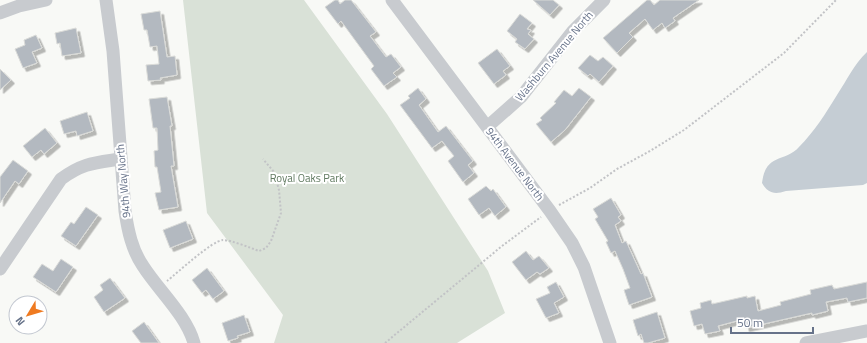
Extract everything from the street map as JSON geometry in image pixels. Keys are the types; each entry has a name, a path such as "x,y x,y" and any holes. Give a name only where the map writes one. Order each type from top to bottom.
{"street":[{"path":"0,13 19,6 46,0"},
{"name":"94th Way North","path":"106,0 113,51 124,211 128,230 134,249 140,260 192,333 194,343"},
{"name":"94th Avenue North","path":"392,0 550,211 572,244 584,267 610,343"},
{"name":"Washburn Avenue North","path":"487,127 521,97 572,31 604,0"},
{"path":"0,269 61,179 74,170 87,164 120,159"},
{"path":"806,343 867,331"}],"path":[{"path":"556,207 563,201 590,188 624,165 684,130 784,53 836,0"},
{"path":"159,288 195,257 223,240 259,251 266,248 271,240 281,213 279,190 274,172 264,159"},
{"path":"385,343 502,246 544,216"}],"green space":[{"name":"Royal Oaks Park","path":"183,0 304,0 387,114 488,271 505,313 457,343 274,343 283,315 207,213"}],"shaded area":[{"path":"867,52 867,183 863,185 786,191 778,193 769,191 762,183 764,173 768,167 777,159 794,152 815,129 854,67"}],"building":[{"path":"335,0 338,0 340,4 345,0 351,0 376,32 370,36 386,57 391,54 401,67 393,73 397,77 384,86 371,69 374,66 341,21 338,24 325,7"},
{"path":"533,0 553,0 559,5 550,15"},
{"path":"647,0 650,0 654,5 660,0 699,0 673,18 675,21 665,28 662,23 653,30 645,19 629,33 633,37 617,53 603,38"},
{"path":"160,11 167,57 175,56 177,75 160,78 161,80 148,81 146,65 159,64 157,46 150,47 147,30 144,30 141,14"},
{"path":"520,14 532,23 527,29 531,30 528,34 534,39 525,49 515,42 517,39 507,31"},
{"path":"76,28 81,53 62,56 60,43 57,44 55,33"},
{"path":"36,35 42,48 32,52 37,63 23,68 15,49 25,45 24,40"},
{"path":"497,49 510,66 503,71 506,75 494,84 478,63"},
{"path":"590,55 598,61 603,57 613,66 599,82 590,74 588,76 578,68"},
{"path":"0,69 11,80 0,90"},
{"path":"418,88 426,99 419,105 438,132 446,126 473,161 468,165 474,173 463,182 448,161 454,156 442,141 432,148 400,105 410,98 408,96"},
{"path":"579,88 591,97 565,130 551,142 536,124 542,120 540,118 556,103 554,102 564,90 572,96"},
{"path":"167,97 172,126 170,126 174,166 171,166 178,207 159,210 155,193 161,192 157,167 155,167 154,151 158,150 157,128 153,128 149,99"},
{"path":"87,112 93,131 77,136 76,131 64,134 60,121"},
{"path":"45,128 57,143 44,154 41,150 32,157 23,146"},
{"path":"13,160 28,171 19,184 15,181 0,203 0,177"},
{"path":"486,186 491,191 493,189 506,207 495,216 489,208 479,215 468,199"},
{"path":"611,198 621,215 618,217 621,221 615,225 622,243 626,241 641,274 643,273 652,297 629,305 624,290 630,288 623,269 615,251 611,253 606,242 608,241 595,219 598,217 593,209"},
{"path":"86,207 98,215 76,246 61,236 71,222 74,224"},
{"path":"186,221 193,239 170,248 163,230"},
{"path":"526,251 533,260 539,256 549,268 540,274 537,272 526,280 512,262"},
{"path":"61,259 73,267 56,292 33,277 42,264 53,271"},
{"path":"207,268 224,291 213,299 206,290 202,293 192,280"},
{"path":"110,278 125,298 104,312 94,297 103,290 100,285"},
{"path":"556,282 564,297 554,303 559,313 546,318 536,299 550,293 547,287"},
{"path":"867,282 867,298 848,302 847,298 826,302 828,311 812,315 812,313 746,328 744,319 718,326 720,331 705,334 702,324 694,326 690,311 701,308 700,303 711,300 712,304 747,296 747,298 755,296 758,311 781,305 780,302 811,294 810,290 832,285 834,289"},
{"path":"657,312 665,338 644,343 641,334 638,336 633,320"},
{"path":"244,315 250,332 237,336 238,338 228,341 222,323"},
{"path":"144,322 159,343 141,343 132,331"}]}
